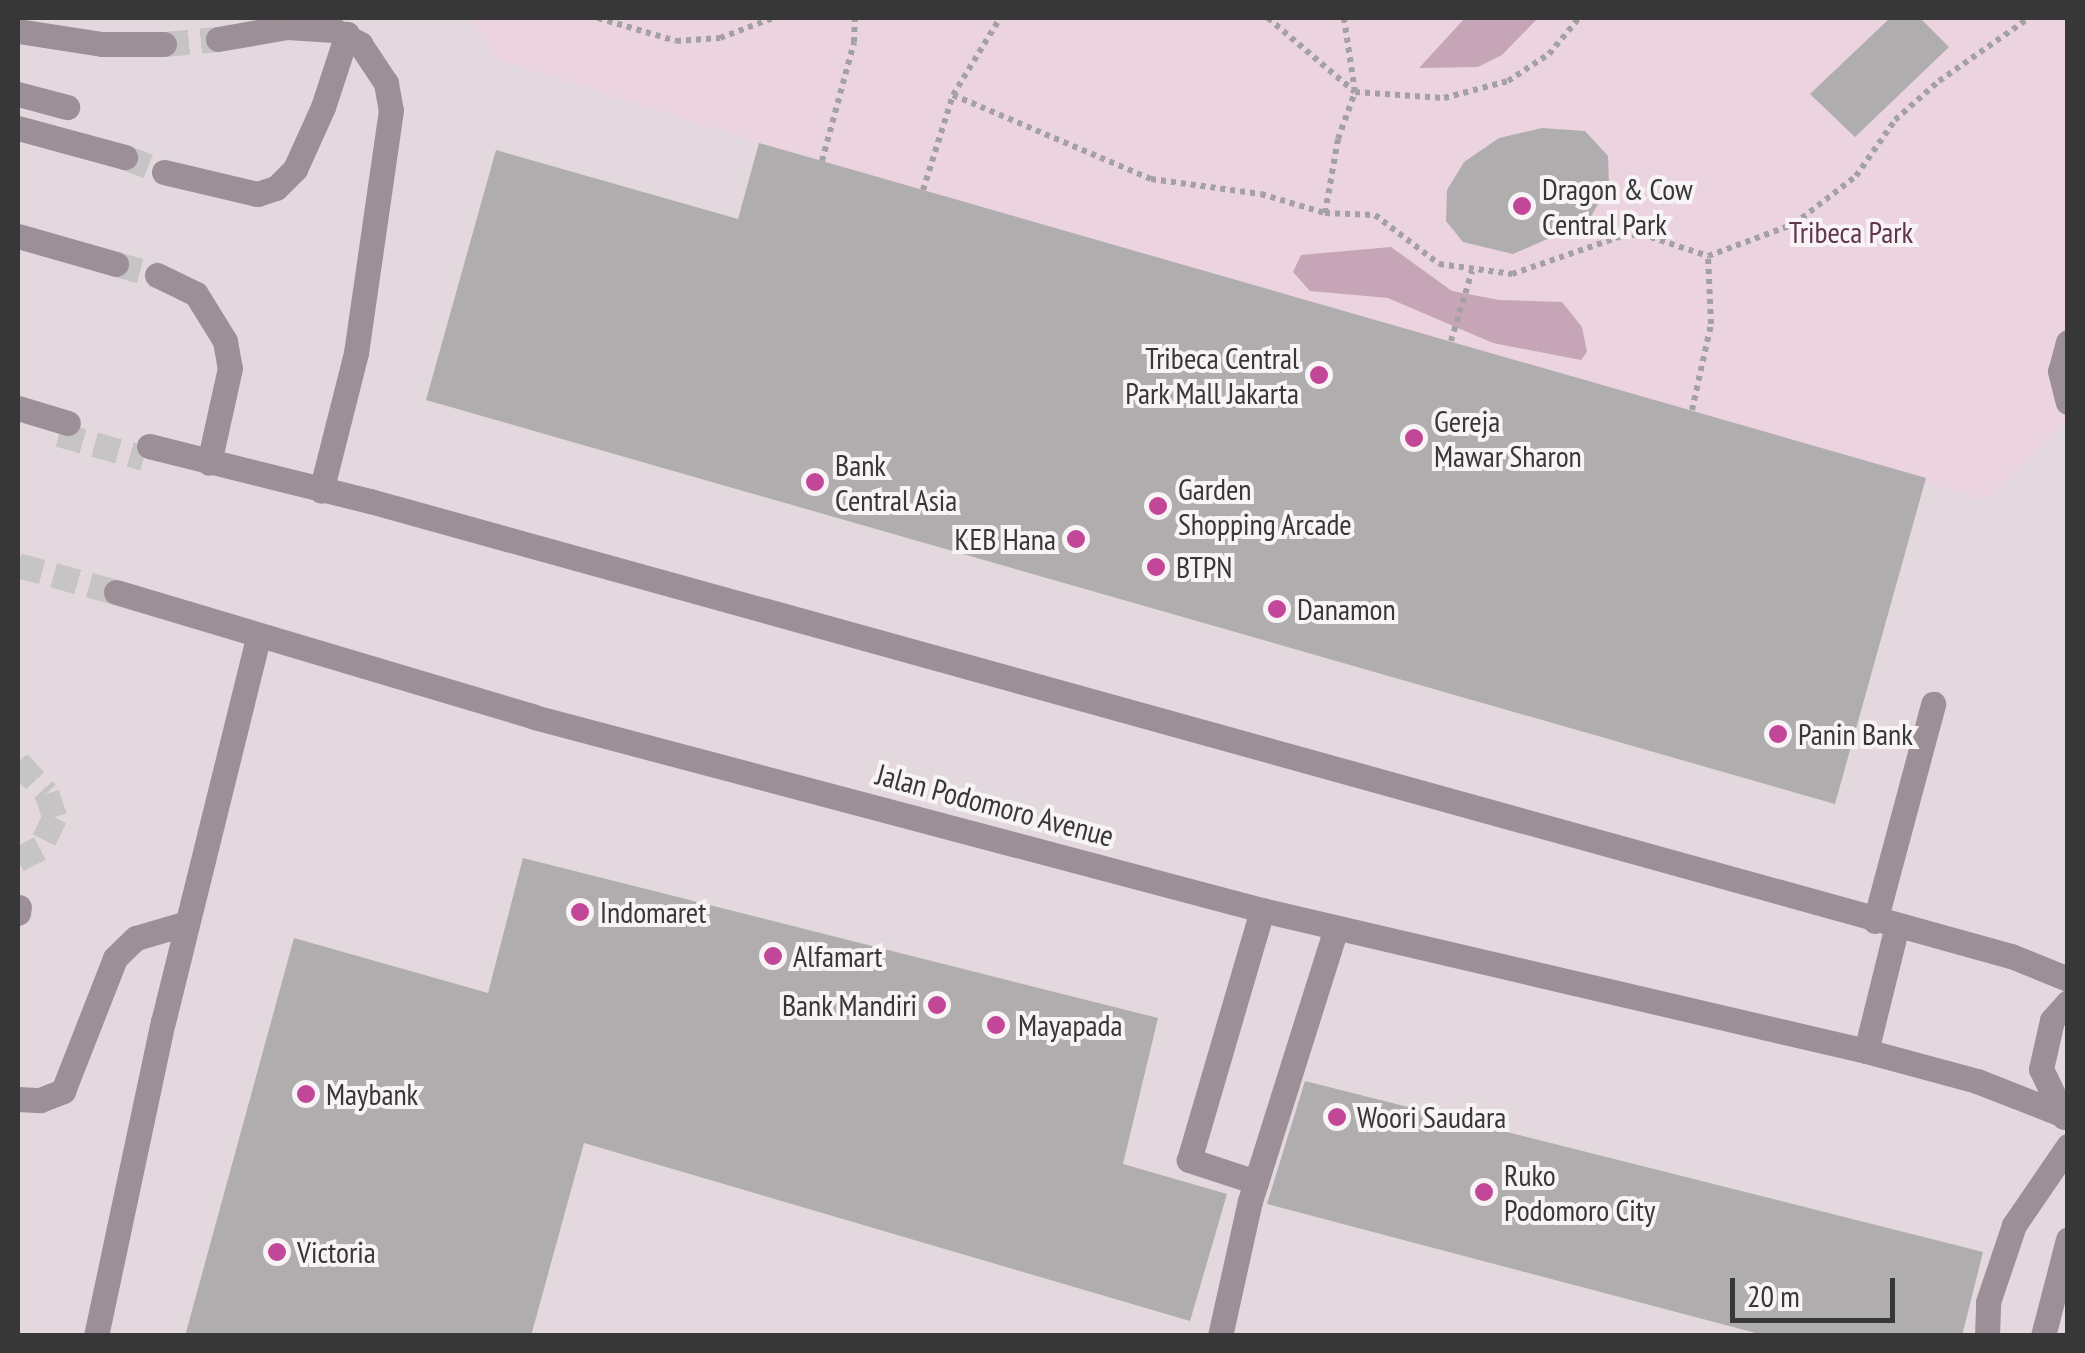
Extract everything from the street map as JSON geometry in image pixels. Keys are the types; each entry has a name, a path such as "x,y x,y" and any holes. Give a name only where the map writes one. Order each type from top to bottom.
{"street":[{"path":"218,39 287,27 348,34 380,69 391,110 356,354 321,491"},
{"path":"18,31 102,44 164,44"},
{"path":"164,172 258,194 276,188 294,170 316,123 348,34"},
{"path":"18,94 67,107"},
{"path":"18,128 125,158"},
{"path":"18,236 116,264"},
{"path":"157,275 196,294 225,341 230,368 210,462"},
{"path":"2068,342 2060,371 2068,402"},
{"path":"18,408 63,428 18,423"},
{"path":"370,502 290,501 146,452 210,462 370,502 2011,956 2068,979"},
{"name":"Jalan Podomoro Avenue","path":"116,592 258,637 1262,910 1977,1081 2064,1117"},
{"path":"96,1336 187,923 258,637"},
{"path":"1866,1052 1886,924 1933,704"},
{"path":"1256,1182 1189,1160 1262,910"},
{"path":"18,1099 40,1100 63,1091 115,958 136,938 187,923"},
{"path":"1220,1336 1256,1182 1336,928"},
{"path":"2064,1117 2041,1069 2052,1020 2068,1002"},
{"path":"1987,1336 1988,1302 2014,1224 2068,1146"},
{"path":"2043,1336 2068,1239"}],"path":[{"path":"598,18 676,42 720,38 773,18"},
{"path":"822,161 854,42 855,18"},
{"path":"924,190 952,95 1000,18"},
{"path":"1268,18 1355,92 1444,98 1508,81 1549,54 1579,18"},
{"path":"1325,213 1338,140 1355,92 1344,18"},
{"path":"952,95 1151,178 1262,194 1325,213 1374,215 1439,264 1472,272 1512,274 1641,234 1683,253 1708,256 1794,224 1836,196 1895,120 2029,18"},
{"path":"1692,410 1711,324 1708,256"},
{"path":"1452,337 1472,272"}],"shaded area":[{"path":"18,18 2067,18 2067,1335 18,1335"},
{"path":"1465,18 1538,18 1502,55 1478,67 1419,68"},
{"path":"1391,247 1452,291 1499,300 1562,302 1582,327 1587,352 1581,360 1493,343 1388,298 1310,291 1293,272 1301,255"}],"green space":[{"name":"Tribeca Park","path":"471,18 2067,18 2067,420 1986,500 759,143 496,59"}],"building":[{"path":"1890,18 1920,18 1949,47 1855,137 1810,94"},
{"name":"Dragon & Cow Central Park","path":"1542,128 1585,131 1608,156 1609,186 1588,221 1513,254 1463,242 1446,221 1447,190 1464,162 1499,138"},
{"name":"Garden Shopping Arcade","path":"759,143 1926,478 1835,804 426,400 496,150 738,219"},
{"path":"523,858 1158,1018 1123,1164 1227,1194 1190,1321 584,1143 531,1336 185,1336 294,938 488,993"},
{"name":"Ruko Podomoro City","path":"1305,1081 1983,1252 1962,1336 1767,1336 1267,1204"}],"tunnel":[{"path":"164,44 218,39"},
{"path":"125,157 164,172"},
{"path":"116,264 157,275"},
{"path":"59,434 144,458"},
{"path":"18,565 116,592"},
{"path":"18,762 47,793 55,817 40,848 18,859"}],"place":[{"name":"Dragon & Cow Central Park","path":"1522,206"},
{"name":"Tribeca Central Park Mall Jakarta","path":"1319,375"},
{"name":"Gereja Mawar Sharon","path":"1414,438"},
{"name":"Bank Central Asia","path":"815,482"},
{"name":"Garden Shopping Arcade","path":"1158,506"},
{"name":"KEB Hana","path":"1076,539"},
{"name":"BTPN","path":"1156,567"},
{"name":"Danamon","path":"1277,609"},
{"name":"Panin Bank","path":"1778,734"},
{"name":"Indomaret","path":"580,912"},
{"name":"Alfamart","path":"773,956"},
{"name":"Bank Mandiri","path":"937,1005"},
{"name":"Mayapada","path":"996,1025"},
{"name":"Maybank","path":"306,1094"},
{"name":"Woori Saudara","path":"1337,1117"},
{"name":"Ruko Podomoro City","path":"1484,1192"},
{"name":"Victoria","path":"277,1252"}]}
